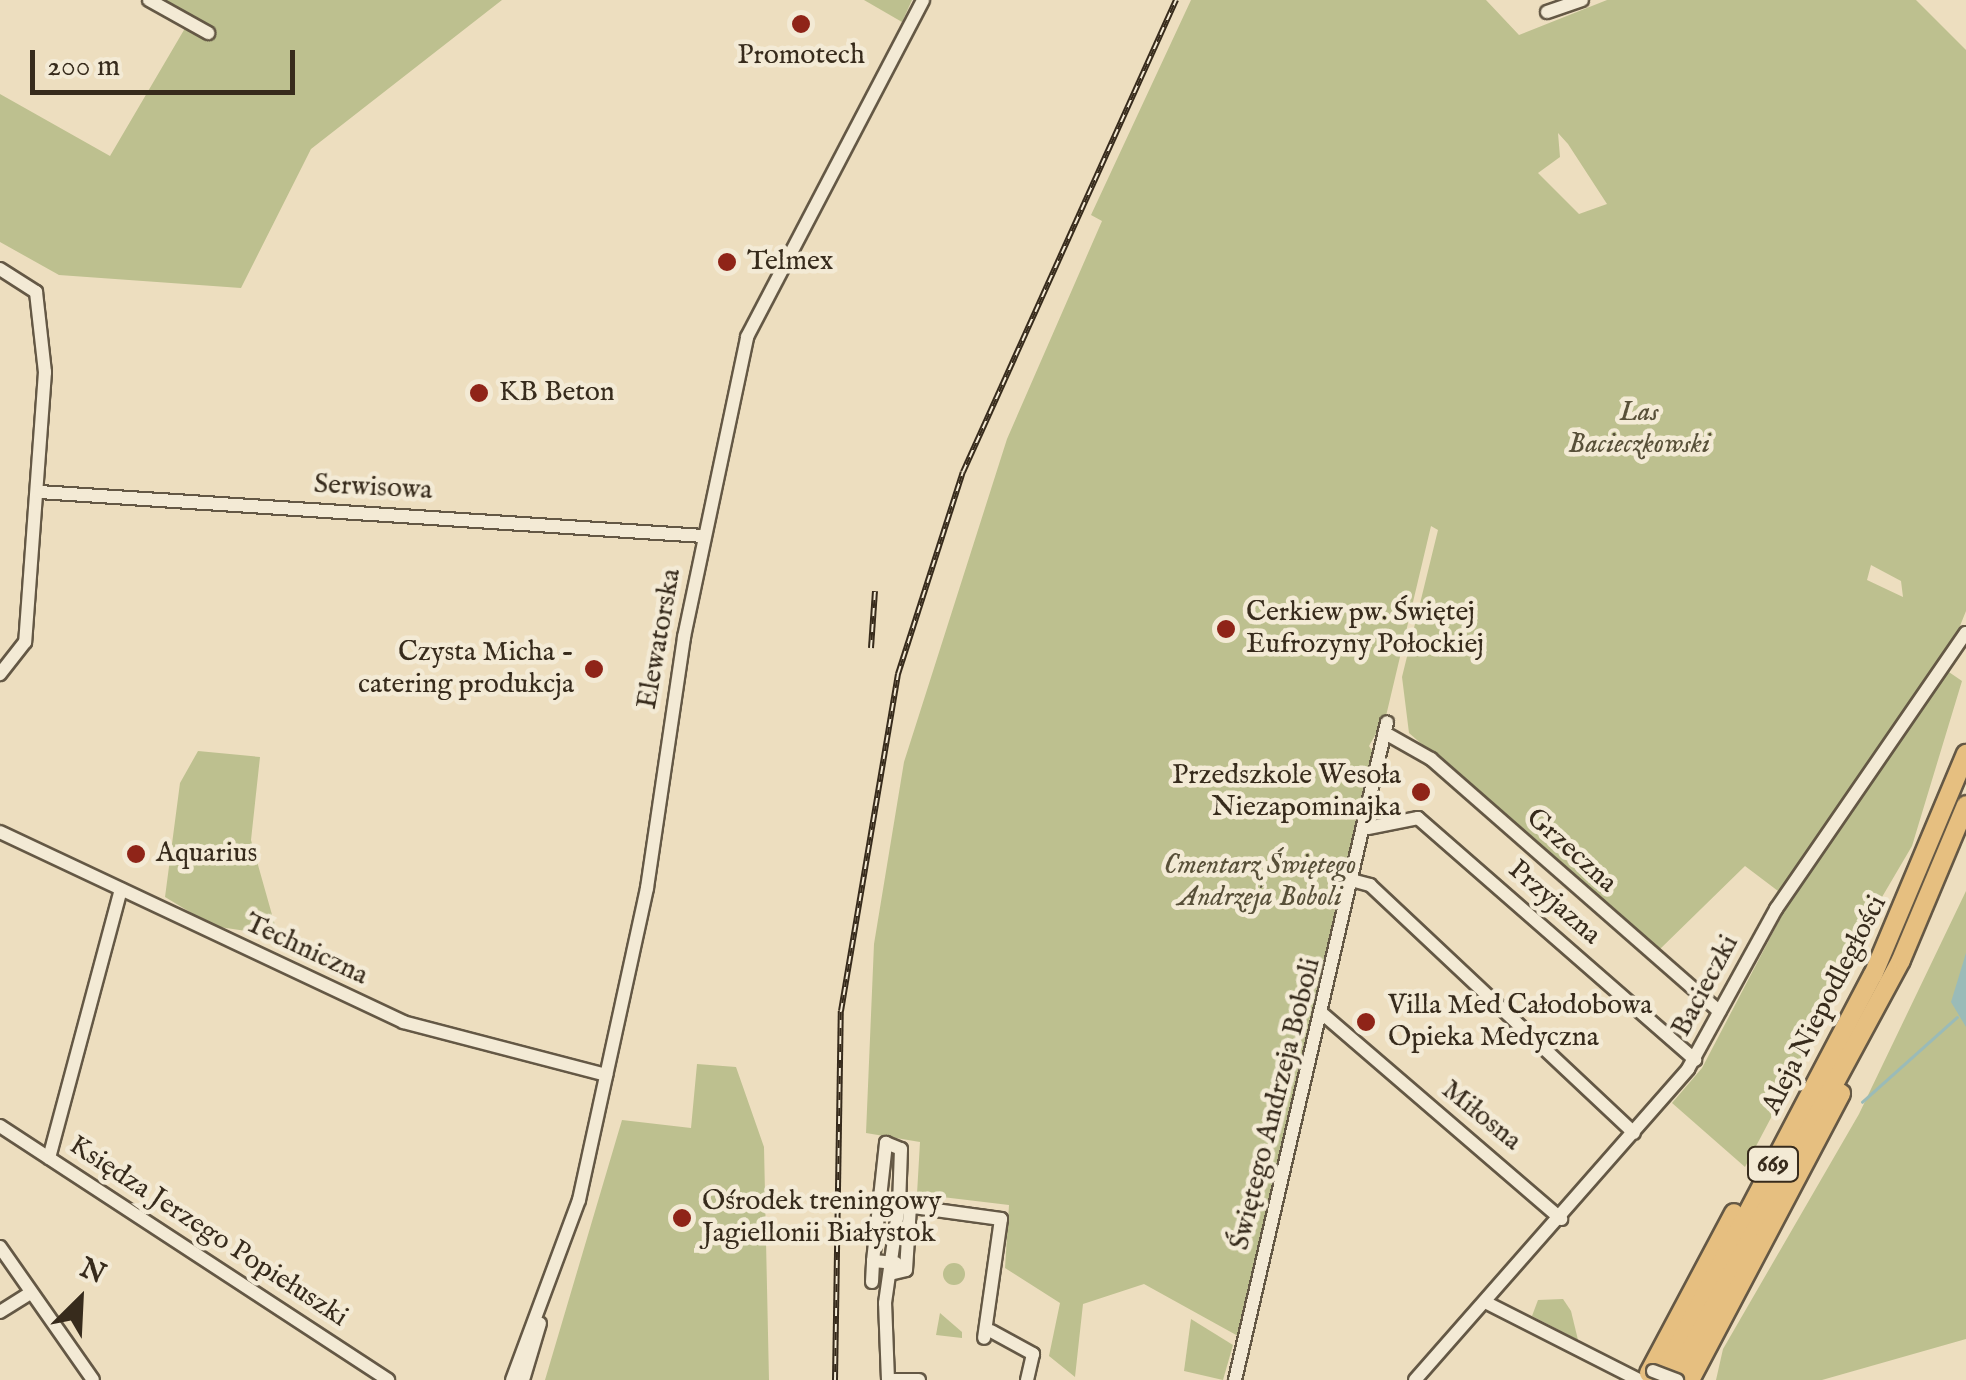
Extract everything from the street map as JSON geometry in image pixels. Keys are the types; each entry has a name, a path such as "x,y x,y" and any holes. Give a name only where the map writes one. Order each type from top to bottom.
{"main road":[{"name":"Aleja Niepodległości","path":"1648,1377 1881,979 1966,754"},
{"name":"Aleja Niepodległości","path":"1676,1380 1966,806"},
{"path":"1690,1380 1828,1123 1881,979"}],"street":[{"path":"149,0 208,33"},
{"name":"Elewatorska","path":"523,1380 606,1074 704,536 747,337 923,0"},
{"path":"1547,12 1582,0"},
{"path":"0,269 36,292 42,312 39,492 25,642 0,674"},
{"name":"Serwisowa","path":"39,492 704,536"},
{"name":"Bacieczki","path":"1415,1380 1561,1219 1695,1060 1776,910 1966,632"},
{"name":"Grzeczna","path":"1386,727 1431,759 1720,1011"},
{"name":"Świętego Andrzeja Boboli","path":"1235,1380 1368,828 1386,727"},
{"name":"Przyjazna","path":"1368,828 1427,825 1695,1060"},
{"name":"Techniczna","path":"0,832 403,1022 606,1074"},
{"path":"1355,881 1370,885 1634,1133"},
{"path":"49,1158 121,890"},
{"name":"Miłosna","path":"1324,1015 1561,1219"},
{"name":"Księdza Jerzego Popiełuszki","path":"0,1126 388,1380"},
{"path":"872,1282 886,1143 900,1150 904,1206 895,1268 885,1303 891,1380 918,1380"},
{"path":"904,1206 1002,1220 988,1334 1033,1354 1028,1380"},
{"path":"0,1247 93,1380"},
{"path":"873,1261 895,1268"},
{"path":"0,1312 31,1293"},
{"path":"1487,1303 1614,1375 1676,1380"},
{"name":"Elewatorska","path":"512,1380 540,1320"}],"green space":[{"path":"166,0 502,0 311,149 241,288 59,275 0,242 0,94 110,156 191,18"},
{"path":"864,0 912,0 902,22"},
{"path":"1191,0 1486,0 1519,35 1607,0 1916,0 1966,50 1966,611 1943,668 1962,681 1912,846 1801,1035 1811,1042 1745,1167 1672,1103 1702,1068 1790,900 1745,866 1658,951 1409,733 1402,677 1438,530 1431,526 1386,716 1369,746 1376,757 1238,1336 1144,1284 1083,1304 1075,1377 1049,1356 1060,1303 1005,1268 1009,1205 917,1194 920,1142 866,1133 874,944 904,762 1007,439 1102,221 1091,215","holes":["1558,133 1568,144 1607,204 1579,214 1538,173 1560,157","1871,565 1901,581 1903,597 1867,580"]},
{"path":"198,751 260,757 251,840 278,936 213,926 165,897 180,783"},
{"path":"1966,891 1966,1339 1822,1380 1716,1380 1723,1349 1859,1114"},
{"name":"Ośrodek treningowy Jagiellonii Białystok","path":"697,1064 736,1067 764,1147 769,1380 545,1380 622,1120 691,1128"},
{"path":"954,1263 962,1266 962,1282 954,1285 946,1282 943,1274 946,1266"},
{"path":"1563,1299 1571,1311 1578,1340 1532,1316 1538,1300"},
{"path":"940,1313 962,1332 962,1338 936,1335"},
{"path":"1191,1319 1233,1345 1223,1380 1184,1371"}],"water":[{"path":"1966,953 1966,1027 1951,1002"}],"waterway":[{"path":"1862,1102 1957,1017"}],"railway":[{"path":"835,1380 841,1011 898,674 963,472 1176,0"},
{"path":"871,648 875,591"}],"place":[{"name":"Promotech","path":"801,24"},
{"name":"Telmex","path":"727,262"},
{"name":"KB Beton","path":"479,393"},
{"name":"Cerkiew pw. Świętej Eufrozyny Połockiej","path":"1226,629"},
{"name":"Czysta Micha - catering produkcja","path":"594,669"},
{"name":"Przedszkole Wesoła Niezapominajka","path":"1421,792"},
{"name":"Aquarius","path":"136,854"},
{"name":"Villa Med Całodobowa Opieka Medyczna","path":"1366,1022"},
{"name":"Ośrodek treningowy Jagiellonii Białystok","path":"682,1218"}],"park label":[{"name":"Las Bacieczkowski","path":"1639,429"},
{"name":"Cmentarz Świętego Andrzeja Boboli","path":"1260,882"}]}
